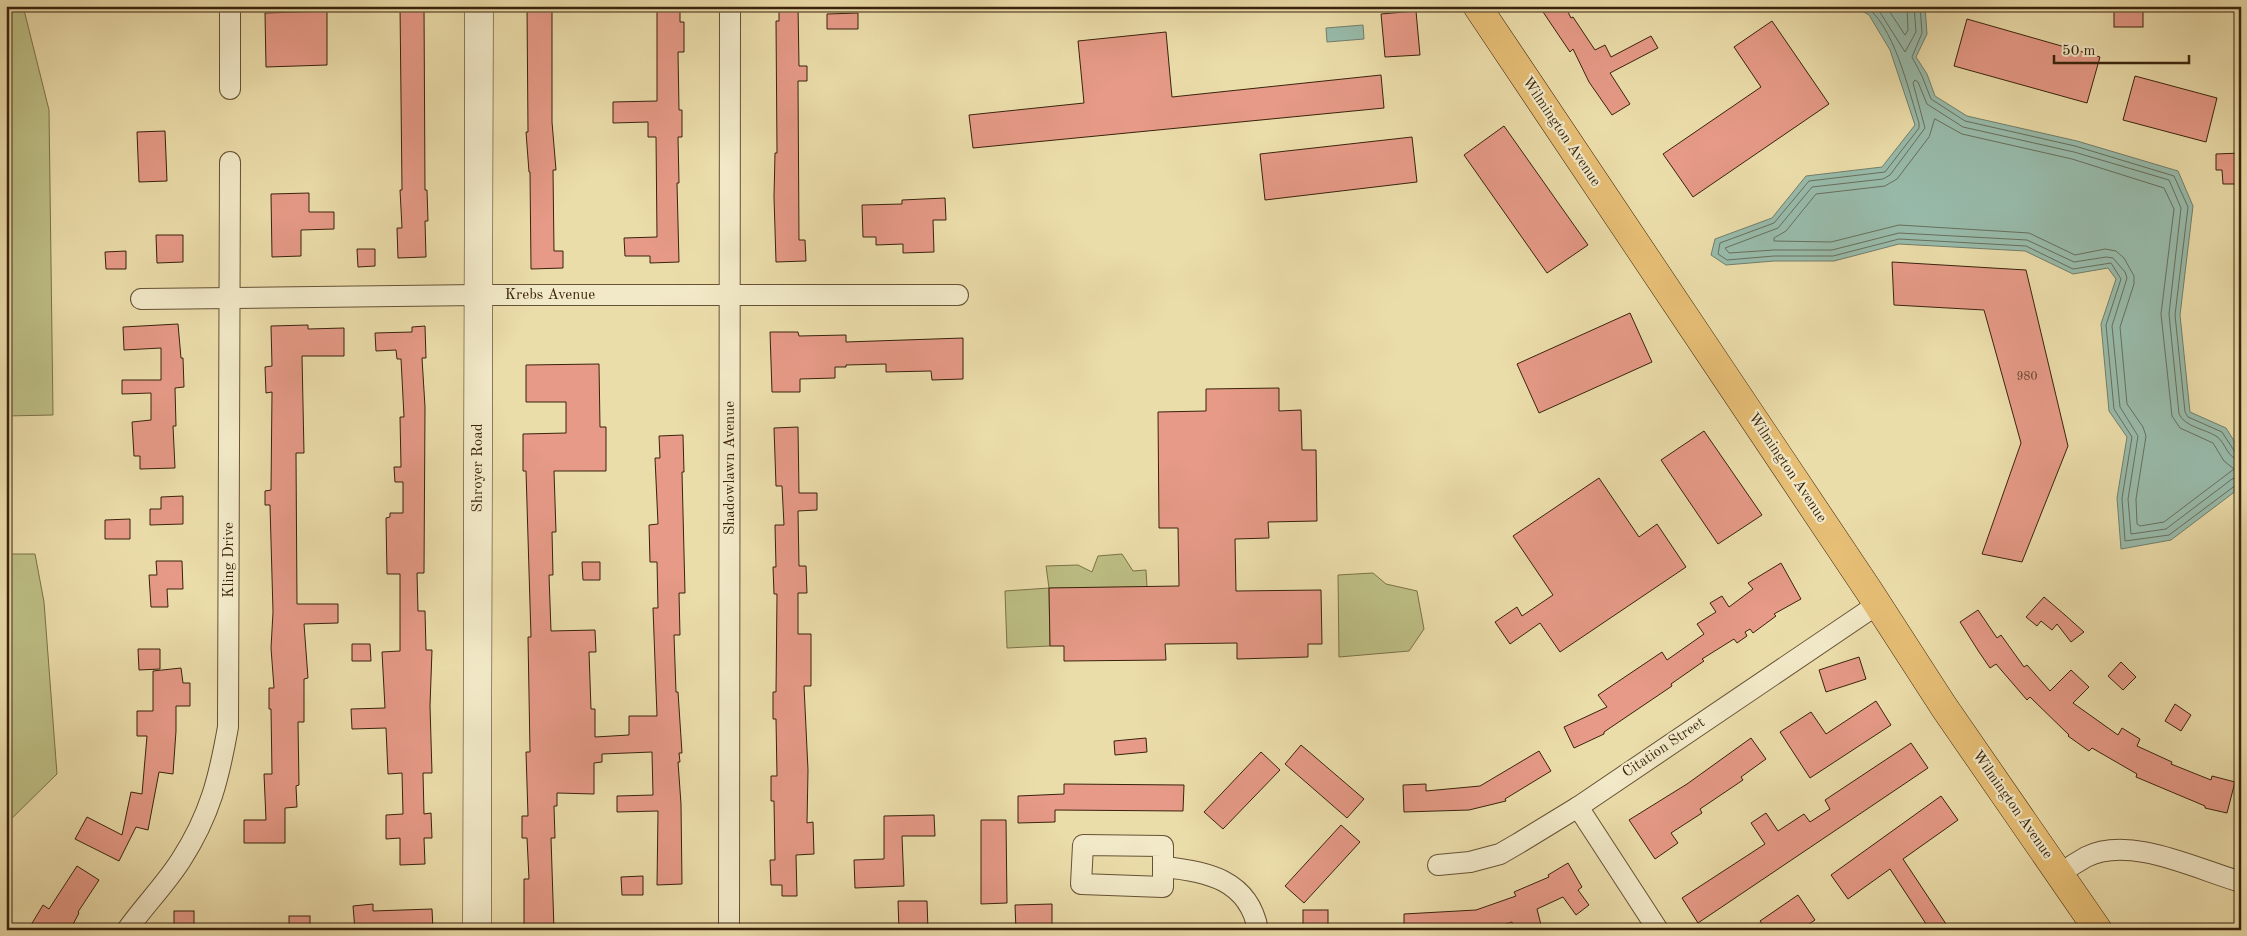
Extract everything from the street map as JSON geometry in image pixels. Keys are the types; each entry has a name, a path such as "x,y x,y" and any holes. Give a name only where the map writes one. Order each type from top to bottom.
{"main road":[{"name":"Shroyer Road","path":"477,930 479,6"},
{"name":"Wilmington Avenue","path":"1477,6 1878,604 1944,707 2098,930"}],"street":[{"path":"230,6 230,89"},
{"name":"Shadowlawn Avenue","path":"728,930 731,428 729,294 730,6"},
{"name":"Kling Drive","path":"127,930 159,891 194,838 210,804 222,765 228,727 230,162"},
{"name":"Krebs Avenue","path":"141,299 478,295 958,295"},
{"name":"Citation Street","path":"1438,865 1470,862 1500,854 1578,807 1878,604"},
{"path":"1578,807 1658,930"},
{"path":"2060,874 2086,857 2107,851 2128,849 2148,852 2241,882"},
{"path":"1163,867 1194,870 1224,881 1242,894 1249,905 1258,930"}],"green space":[{"path":"6,6 23,6 49,110 53,415 6,416"},
{"path":"6,554 35,554 44,602 57,774 6,824"},
{"path":"1122,554 1133,571 1146,570 1147,587 1049,588 1046,566 1078,565 1092,572 1098,556"},
{"path":"1373,573 1386,584 1417,591 1424,629 1409,651 1339,657 1338,575"},
{"path":"1049,588 1050,646 1007,648 1005,591"}],"water":[{"path":"1853,6 1925,6 1927,34 1916,57 1927,74 1935,96 1967,116 2077,141 2178,171 2193,206 2180,315 2190,412 2226,428 2241,452 2241,487 2171,540 2121,549 2117,498 2127,437 2109,411 2101,324 2116,279 2108,268 2073,274 2025,251 1899,244 1834,261 1774,261 1726,265 1711,255 1715,239 1772,218 1806,176 1882,167 1915,125 1890,50 1869,15"},
{"path":"1363,25 1364,39 1327,42 1326,28"}],"building":[{"path":"400,6 424,6 425,190 427,190 428,221 425,221 426,257 398,258 397,228 402,228 400,190 402,190"},
{"path":"527,6 552,6 552,122 556,170 553,170 554,251 563,251 563,268 531,269 530,172 526,132 528,132"},
{"path":"657,6 680,6 680,22 684,22 684,52 678,52 679,110 682,110 682,137 678,137 679,183 677,183 679,262 650,263 650,256 625,256 624,238 657,237 656,137 648,137 648,122 613,123 613,102 657,101"},
{"path":"779,6 798,6 799,66 807,66 807,81 798,81 799,240 805,240 806,261 776,262 774,197 775,153 777,153 776,21 779,21"},
{"path":"1539,6 1565,6 1571,18 1573,17 1595,50 1605,45 1611,57 1651,36 1658,48 1610,73 1630,104 1612,115 1589,82 1573,49 1570,52"},
{"path":"2114,6 2143,6 2143,27 2114,27"},
{"path":"327,11 327,65 266,67 265,13"},
{"path":"1416,11 1420,55 1385,57 1381,14"},
{"path":"858,13 858,29 827,29 827,14"},
{"path":"1967,19 2100,57 2087,103 1954,66"},
{"path":"1772,21 1829,104 1693,197 1663,154 1761,87 1734,47"},
{"path":"1166,32 1172,97 1381,75 1384,108 973,148 969,115 1084,103 1078,41"},
{"path":"2135,76 2217,98 2206,142 2123,120"},
{"path":"1504,126 1588,245 1547,273 1464,155"},
{"path":"165,131 167,181 139,182 137,132"},
{"path":"1412,137 1417,182 1265,200 1260,154"},
{"path":"2241,153 2241,184 2223,184 2222,170 2216,170 2216,154"},
{"path":"309,193 309,212 334,212 334,229 301,230 301,256 272,257 271,194"},
{"path":"945,198 946,220 933,220 934,252 903,253 903,244 876,245 876,237 863,237 862,205 902,204 902,200"},
{"path":"156,235 183,235 183,262 157,263"},
{"path":"357,249 375,249 375,266 358,267"},
{"path":"126,251 126,269 106,269 105,252"},
{"path":"1892,262 2026,270 2068,446 2022,562 1982,554 2021,443 1984,310 1894,305"},
{"path":"1630,313 1652,362 1539,413 1517,364"},
{"path":"178,324 181,358 183,358 184,387 175,388 176,426 173,426 175,468 140,469 140,456 134,456 132,422 151,420 151,393 122,394 122,380 161,380 161,348 124,350 123,327"},
{"path":"308,325 308,329 344,328 344,356 302,356 304,453 296,453 297,604 338,604 338,623 304,624 308,678 304,679 304,722 298,722 299,785 296,786 297,807 285,808 285,843 244,843 244,820 266,820 264,774 272,774 269,688 274,688 271,648 273,612 270,505 265,505 265,491 271,490 272,392 266,393 265,367 272,366 271,326"},
{"path":"425,326 426,358 422,358 425,407 424,573 417,573 418,611 425,611 426,650 432,650 430,706 432,773 423,773 424,814 431,813 432,838 424,838 425,864 400,865 400,838 386,839 386,815 403,814 402,773 388,774 386,728 352,729 351,709 385,708 382,652 400,651 400,574 387,574 386,518 390,517 390,513 403,513 403,482 395,482 394,467 401,467 400,417 404,417 401,359 397,359 396,350 376,351 375,333 412,332 412,327"},
{"path":"770,332 798,332 799,336 846,335 846,342 963,338 963,379 932,380 931,371 886,372 886,364 846,365 846,367 835,367 835,378 800,379 800,392 772,392"},
{"path":"599,364 600,427 606,427 606,471 554,471 556,532 552,532 553,575 549,575 551,631 595,630 596,652 589,652 591,709 595,709 595,737 629,735 629,716 657,716 653,608 658,608 657,562 650,562 649,525 658,524 655,458 660,458 659,436 683,435 685,593 679,593 680,635 674,635 676,692 678,692 682,753 679,753 680,762 678,762 681,804 682,884 657,885 658,811 617,812 617,796 653,795 652,752 602,754 602,762 594,763 594,794 557,793 557,806 554,806 555,838 551,838 554,930 524,930 524,879 529,879 527,838 522,838 522,816 528,816 526,752 530,752 528,637 531,637 526,471 523,471 523,434 566,433 566,402 526,402 526,365"},
{"path":"1279,388 1279,411 1301,410 1302,450 1316,450 1317,521 1268,522 1269,538 1235,539 1236,591 1321,590 1322,644 1308,644 1308,657 1237,659 1237,643 1165,644 1166,660 1064,661 1064,646 1050,646 1049,588 1179,586 1178,528 1159,528 1158,412 1206,411 1206,389"},
{"path":"798,427 799,493 817,493 817,510 798,511 799,566 806,566 807,593 798,593 798,634 811,634 811,686 804,686 808,770 807,823 813,822 814,854 796,855 797,896 782,896 782,885 771,885 770,860 775,860 774,801 771,801 771,776 777,776 776,719 773,719 773,692 776,692 777,594 774,594 773,567 776,567 775,525 784,525 782,486 776,486 774,428"},
{"path":"1704,431 1762,515 1718,544 1661,460"},
{"path":"1599,478 1639,537 1657,524 1686,567 1560,652 1540,623 1510,644 1495,622 1517,607 1522,616 1553,595 1513,536"},
{"path":"183,496 183,524 150,525 150,509 161,509 161,497"},
{"path":"130,519 130,539 105,539 105,520"},
{"path":"156,561 182,561 183,589 167,589 168,607 151,607 149,575 157,575"},
{"path":"582,562 600,562 600,580 583,580"},
{"path":"1781,563 1801,599 1774,614 1776,616 1753,633 1750,629 1745,632 1747,636 1737,643 1734,639 1702,659 1704,661 1671,684 1672,686 1604,732 1604,734 1574,748 1564,727 1607,707 1598,695 1662,652 1667,660 1704,634 1697,624 1716,612 1710,603 1722,596 1729,607 1753,589 1748,583"},
{"path":"2044,597 2084,632 2071,642 2057,624 2052,630 2041,621 2037,626 2026,617"},
{"path":"1978,610 1997,638 2001,635 2024,667 2027,665 2050,691 2071,670 2089,687 2073,703 2118,735 2122,728 2140,739 2137,746 2172,762 2171,764 2211,780 2212,776 2235,782 2227,813 2205,808 2205,806 2136,777 2137,774 2092,748 2089,751 2068,736 2030,697 2027,700 1996,664 1990,668 1960,622"},
{"path":"352,644 370,644 371,661 352,661"},
{"path":"138,649 160,649 160,669 139,670"},
{"path":"1859,657 1866,679 1826,692 1819,670"},
{"path":"2121,662 2136,677 2123,690 2108,676"},
{"path":"181,668 183,683 190,683 190,706 176,706 173,774 159,772 148,830 136,827 119,861 75,839 87,817 122,835 131,792 142,794 147,736 137,736 137,711 153,711 153,671"},
{"path":"1876,701 1891,725 1810,778 1780,732 1811,712 1826,734"},
{"path":"2175,704 2191,715 2181,731 2165,721"},
{"path":"1146,738 1147,752 1115,755 1114,741"},
{"path":"1751,738 1766,759 1741,777 1743,780 1700,809 1702,813 1671,833 1678,843 1655,859 1629,820 1687,784"},
{"path":"1911,743 1928,768 1698,923 1682,898 1765,844 1751,823 1766,813 1778,831 1804,814 1810,822 1830,809 1825,800"},
{"path":"1301,745 1364,799 1347,818 1285,764"},
{"path":"1539,751 1551,771 1505,799 1506,801 1469,810 1404,812 1403,785 1426,784 1426,791 1480,786"},
{"path":"1261,752 1280,770 1223,829 1204,812"},
{"path":"1064,784 1184,785 1183,811 1055,810 1055,822 1018,823 1018,796 1064,794"},
{"path":"1941,796 1958,820 1903,859 1950,930 1930,930 1890,869 1848,899 1831,875"},
{"path":"934,815 935,836 902,836 904,886 855,888 854,860 884,859 884,816"},
{"path":"981,820 1006,820 1007,903 981,904"},
{"path":"1341,825 1360,842 1304,903 1285,886"},
{"path":"1568,863 1582,887 1578,890 1589,905 1576,915 1563,897 1537,909 1541,925 1524,930 1513,930 1512,922 1489,930 1404,930 1404,914 1476,910 1516,896 1514,892 1549,877 1548,875"},
{"path":"77,866 99,880 78,912 70,930 28,930 43,905 49,909"},
{"path":"643,876 643,895 622,895 621,877"},
{"path":"1798,895 1815,920 1800,930 1766,930 1760,921"},
{"path":"898,901 927,901 928,930 899,930"},
{"path":"373,904 373,911 432,909 433,930 355,930 353,906"},
{"path":"1052,904 1052,930 1016,930 1015,905"},
{"path":"1303,910 1328,910 1328,930 1303,930"},
{"path":"174,911 194,911 194,930 174,930"},
{"path":"289,916 310,916 310,930 289,930"}]}
